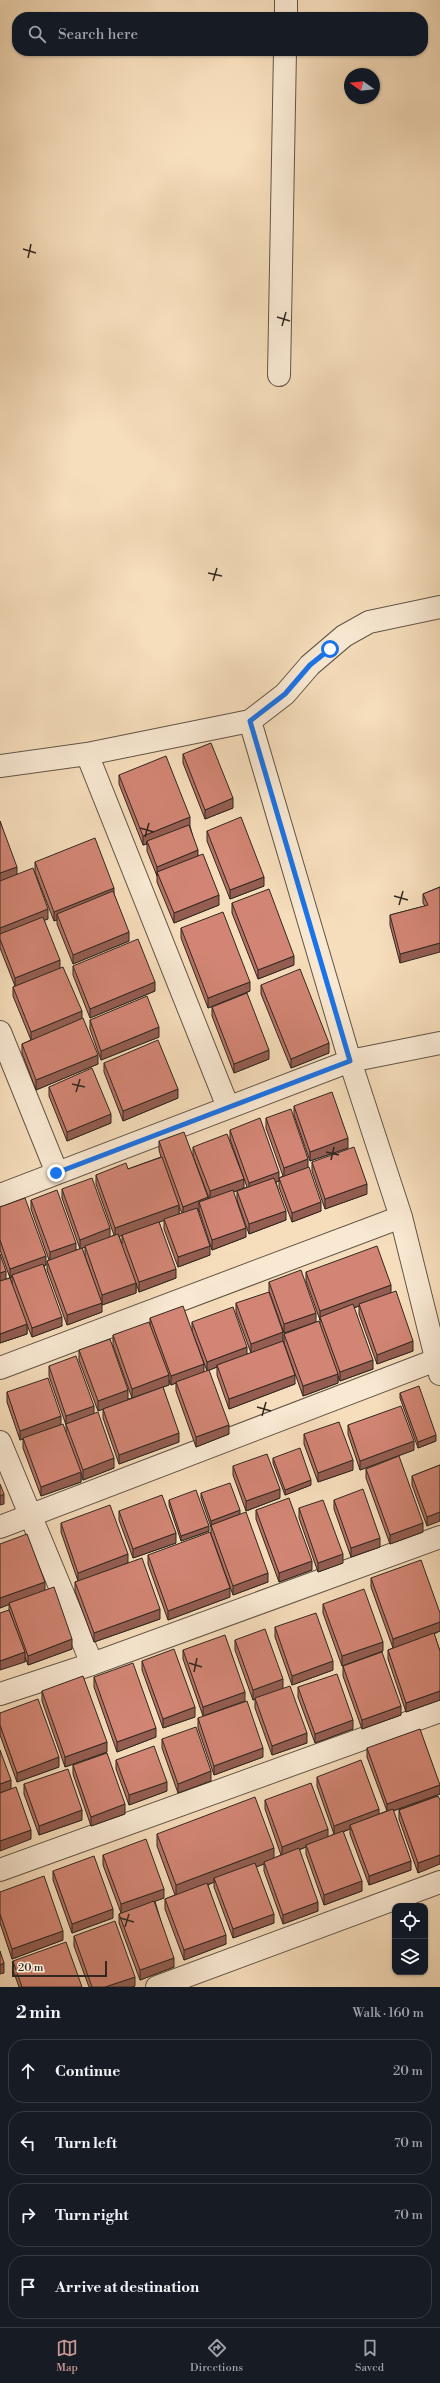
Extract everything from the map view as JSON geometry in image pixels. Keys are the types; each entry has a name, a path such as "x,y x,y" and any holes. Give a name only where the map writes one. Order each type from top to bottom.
{"street":[{"path":"286,0 286,12"},
{"path":"279,375 285,56"},
{"path":"0,766 87,754 250,721 285,694 310,665 344,636 369,622 440,607"},
{"path":"0,1526 438,1367 401,1217 350,1061 250,721"},
{"path":"87,754 228,1107"},
{"path":"0,1032 56,1173"},
{"path":"0,1195 350,1061 440,1043"},
{"path":"0,1368 401,1217"},
{"path":"0,1442 92,1664"},
{"path":"0,1694 92,1664 440,1537"},
{"path":"0,1870 440,1711"},
{"path":"157,1987 440,1882"}],"building":[{"path":"211,743 233,798 205,810 183,754"},
{"path":"166,756 190,817 143,836 119,775"},
{"path":"241,817 264,877 230,890 207,831"},
{"path":"0,821 17,867 0,873"},
{"path":"189,825 198,850 157,867 147,841"},
{"path":"95,838 114,888 54,912 35,862"},
{"path":"203,854 219,895 174,913 157,872"},
{"path":"33,868 48,909 0,928 0,881"},
{"path":"440,887 440,943 400,954 390,915 428,905 423,894"},
{"path":"269,889 294,956 258,970 232,903"},
{"path":"113,891 129,932 73,955 57,914"},
{"path":"223,912 250,982 208,998 181,928"},
{"path":"43,917 60,960 15,978 0,939 0,934"},
{"path":"138,939 155,982 90,1009 73,966"},
{"path":"63,967 82,1011 31,1032 13,987"},
{"path":"300,969 329,1043 291,1059 261,985"},
{"path":"247,993 269,1050 234,1064 212,1007"},
{"path":"147,996 159,1027 101,1051 90,1020"},
{"path":"83,1018 98,1055 36,1080 22,1044"},
{"path":"158,1040 178,1089 123,1111 104,1063"},
{"path":"92,1068 111,1114 67,1132 49,1087"},
{"path":"332,1092 348,1138 310,1152 294,1106"},
{"path":"291,1109 308,1159 284,1168 266,1118"},
{"path":"260,1118 279,1172 249,1183 230,1130"},
{"path":"184,1132 208,1197 183,1207 159,1141"},
{"path":"227,1134 244,1179 210,1191 193,1147"},
{"path":"354,1147 367,1184 325,1199 312,1162"},
{"path":"162,1157 179,1205 115,1228 96,1175 126,1163 128,1169"},
{"path":"309,1167 321,1202 292,1213 279,1178"},
{"path":"92,1178 110,1228 80,1240 62,1189"},
{"path":"274,1178 286,1211 249,1224 237,1191"},
{"path":"57,1190 76,1243 50,1252 31,1200"},
{"path":"233,1190 246,1228 212,1240 199,1202"},
{"path":"25,1198 46,1256 10,1269 0,1240 0,1207"},
{"path":"197,1208 210,1246 178,1257 164,1219"},
{"path":"159,1222 176,1269 139,1282 122,1235"},
{"path":"118,1234 136,1283 102,1295 85,1246"},
{"path":"377,1246 391,1285 320,1311 306,1272"},
{"path":"82,1248 102,1303 67,1315 47,1261"},
{"path":"0,1254 6,1271 0,1273"},
{"path":"43,1264 62,1317 32,1328 12,1275"},
{"path":"301,1270 316,1313 284,1324 269,1282"},
{"path":"10,1278 27,1324 0,1334 0,1281"},
{"path":"396,1291 413,1341 377,1355 359,1304"},
{"path":"269,1292 283,1332 251,1344 236,1303"},
{"path":"353,1304 373,1360 340,1372 320,1317"},
{"path":"183,1306 204,1364 171,1376 150,1318"},
{"path":"233,1307 247,1347 207,1362 192,1322"},
{"path":"319,1321 338,1374 303,1386 284,1334"},
{"path":"149,1322 169,1375 132,1389 113,1335"},
{"path":"110,1339 128,1390 98,1401 79,1350"},
{"path":"283,1341 295,1375 229,1399 217,1365"},
{"path":"76,1356 94,1406 66,1416 49,1366"},
{"path":"209,1370 229,1425 196,1437 176,1382"},
{"path":"48,1378 61,1416 20,1431 7,1392"},
{"path":"419,1386 436,1435 418,1442 400,1393"},
{"path":"163,1387 179,1433 119,1455 103,1409"},
{"path":"401,1406 414,1441 360,1461 348,1425"},
{"path":"98,1412 114,1458 83,1470 66,1424"},
{"path":"339,1422 353,1460 318,1473 304,1434"},
{"path":"63,1424 81,1472 41,1487 23,1438"},
{"path":"300,1448 311,1480 285,1490 273,1458"},
{"path":"267,1454 280,1489 246,1501 233,1466"},
{"path":"399,1456 423,1523 390,1535 366,1469"},
{"path":"440,1465 440,1512 427,1517 412,1476"},
{"path":"230,1483 240,1510 211,1521 201,1493"},
{"path":"0,1484 4,1494 0,1496"},
{"path":"363,1489 380,1538 351,1548 334,1500"},
{"path":"196,1490 209,1526 181,1536 169,1500"},
{"path":"162,1495 176,1533 133,1549 119,1511"},
{"path":"289,1498 312,1561 279,1573 256,1510"},
{"path":"323,1500 343,1554 318,1563 299,1508"},
{"path":"110,1505 128,1554 78,1573 61,1523"},
{"path":"246,1512 268,1573 233,1586 211,1525"},
{"path":"210,1532 230,1588 168,1611 148,1555"},
{"path":"27,1534 45,1582 0,1598 0,1544"},
{"path":"142,1558 160,1609 94,1633 75,1582"},
{"path":"421,1560 440,1613 440,1622 393,1639 371,1578"},
{"path":"54,1587 72,1639 28,1656 9,1603"},
{"path":"364,1589 383,1642 342,1656 323,1604"},
{"path":"9,1610 25,1652 0,1661 0,1613"},
{"path":"316,1613 333,1661 292,1676 275,1627"},
{"path":"265,1629 283,1679 253,1690 235,1640"},
{"path":"434,1633 440,1651 440,1691 406,1703 388,1650"},
{"path":"225,1635 245,1692 203,1707 183,1650"},
{"path":"174,1649 195,1707 163,1719 142,1661"},
{"path":"382,1652 401,1706 362,1720 343,1666"},
{"path":"133,1663 156,1728 117,1742 94,1677"},
{"path":"337,1674 353,1720 315,1734 298,1687"},
{"path":"83,1676 107,1742 65,1757 42,1691"},
{"path":"290,1686 307,1733 272,1746 255,1698"},
{"path":"38,1699 59,1757 17,1773 0,1725 0,1713"},
{"path":"247,1701 263,1748 214,1766 198,1718"},
{"path":"196,1727 211,1771 178,1784 162,1739"},
{"path":"420,1729 440,1785 387,1804 367,1748"},
{"path":"154,1746 167,1782 129,1795 116,1760"},
{"path":"0,1750 11,1780 0,1784"},
{"path":"107,1753 125,1804 91,1817 73,1765"},
{"path":"361,1760 379,1809 334,1826 317,1777"},
{"path":"68,1769 82,1810 39,1826 24,1784"},
{"path":"311,1783 328,1829 282,1847 265,1800"},
{"path":"16,1787 31,1830 0,1841 0,1793"},
{"path":"438,1796 440,1800 440,1855 418,1863 399,1810"},
{"path":"255,1797 274,1848 176,1885 157,1834"},
{"path":"393,1809 411,1861 369,1876 350,1825"},
{"path":"343,1831 362,1881 324,1895 306,1845"},
{"path":"146,1839 164,1889 121,1904 103,1855"},
{"path":"299,1848 318,1902 283,1915 264,1862"},
{"path":"94,1856 113,1909 72,1924 53,1871"},
{"path":"255,1863 274,1914 233,1929 214,1878"},
{"path":"44,1876 63,1931 12,1949 0,1914 0,1892"},
{"path":"207,1883 226,1935 184,1950 165,1899"},
{"path":"154,1901 174,1958 140,1970 119,1914"},
{"path":"115,1921 135,1977 105,1987 92,1987 74,1936"},
{"path":"66,1942 82,1987 22,1987 13,1961"},
{"path":"0,1951 4,1963 0,1965"}],"route":[{"path":"56,1173 350,1061 250,721 285,694 310,665 330,649"}]}
